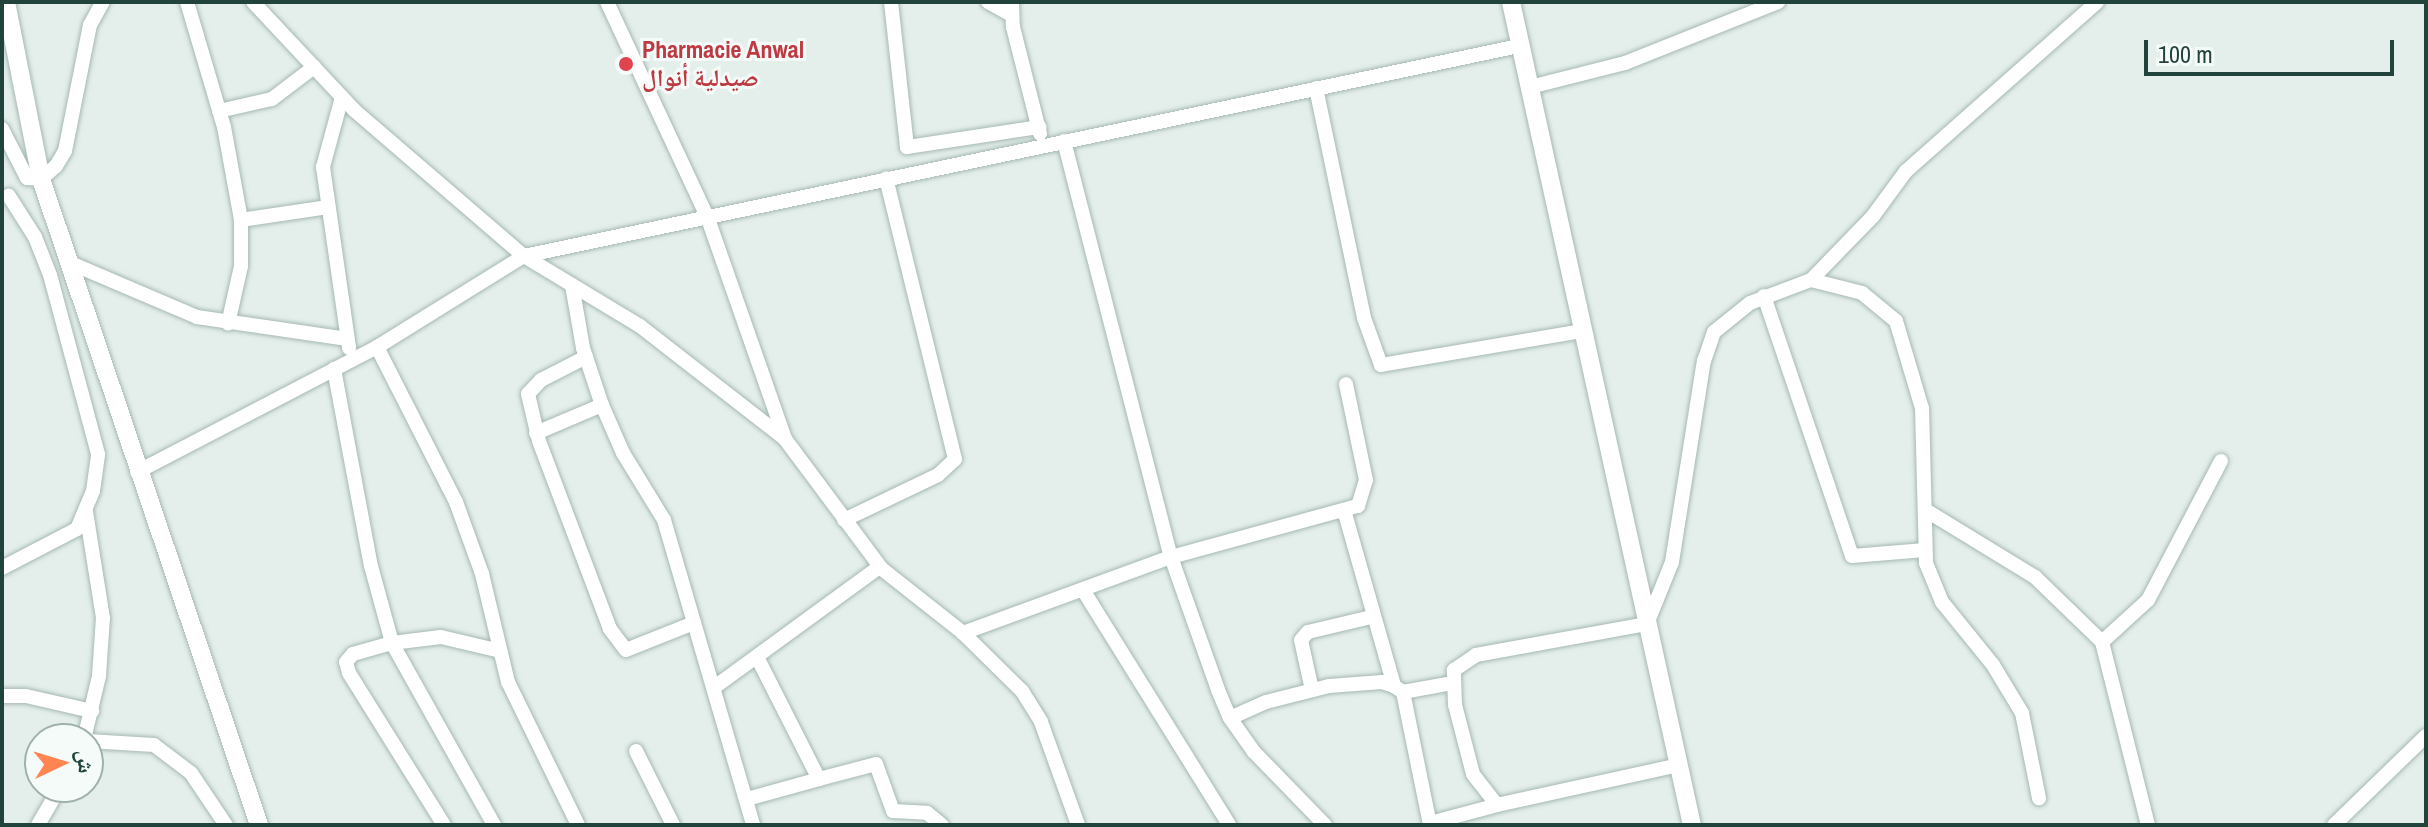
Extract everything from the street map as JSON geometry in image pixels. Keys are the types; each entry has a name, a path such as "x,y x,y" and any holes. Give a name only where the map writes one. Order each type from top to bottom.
{"street":[{"path":"6,2 36,179 68,262 259,825"},
{"path":"90,723 103,618 86,512 98,454 83,385 50,275 35,237 5,199 36,179 65,151 84,47 103,2"},
{"path":"187,2 219,111 241,220 241,266 228,324"},
{"path":"253,2 342,97 524,256 640,326 785,439 879,567 963,633 1022,691 1035,711 1078,825"},
{"path":"607,2 707,216 785,439"},
{"path":"891,2 907,147 1039,127"},
{"path":"988,2 1011,8 1042,144"},
{"path":"1511,2 1692,825"},
{"path":"1530,87 1625,63 1778,2"},
{"path":"1647,624 1672,562 1704,361 1714,332 1734,311 1764,296 1811,280 1917,160 2097,2"},
{"path":"137,472 377,347 524,256 1042,144 1519,46"},
{"path":"219,111 272,99 314,67"},
{"path":"1316,88 1364,318 1381,365 1583,331"},
{"path":"342,97 323,167 347,339 353,359"},
{"path":"2,129 22,174 36,179"},
{"path":"1064,141 1171,557 1230,718 1254,752 1325,825"},
{"path":"844,520 938,475 955,459 886,178"},
{"path":"241,220 328,207"},
{"path":"68,262 166,307 228,324 347,339"},
{"path":"1811,280 1862,293 1896,321 1922,408 1927,511 1925,550 1942,602 1993,665 2022,713 2039,798"},
{"path":"572,285 586,357 602,405 623,453 664,520 716,686 753,825"},
{"path":"1764,296 1852,556 1925,550"},
{"path":"377,347 456,502 482,574 500,651 526,728 578,825"},
{"path":"586,357 532,387 536,433 618,644 635,648 694,623"},
{"path":"334,369 371,566 392,643 494,825"},
{"path":"963,633 1171,557 1358,506 1366,480 1346,384"},
{"path":"536,433 602,405"},
{"path":"2102,642 2148,600 2221,461"},
{"path":"1344,510 1371,617 1399,689 1430,824 1497,805 1679,765"},
{"path":"1927,511 2035,577 2102,642 2148,825"},
{"path":"2,568 68,537 86,512"},
{"path":"716,686 879,567"},
{"path":"1083,590 1229,825"},
{"path":"1312,690 1301,640 1308,632 1371,617"},
{"path":"1497,805 1473,774 1453,683 1460,662 1476,655 1647,624"},
{"path":"444,825 346,666 353,654 392,643 441,637 500,651"},
{"path":"757,657 819,779"},
{"path":"1230,718 1312,690 1382,682 1399,689 1453,683"},
{"path":"2,696 26,696 92,711"},
{"path":"2334,825 2426,736"},
{"path":"104,740 135,741 165,752 191,773 226,825"},
{"path":"636,751 673,825"},
{"path":"747,799 876,764 893,811 927,813 942,825"},
{"path":"38,825 51,803"}],"place":[{"name":"Pharmacie Anwal صيدلية أنوال","path":"626,64"}]}
